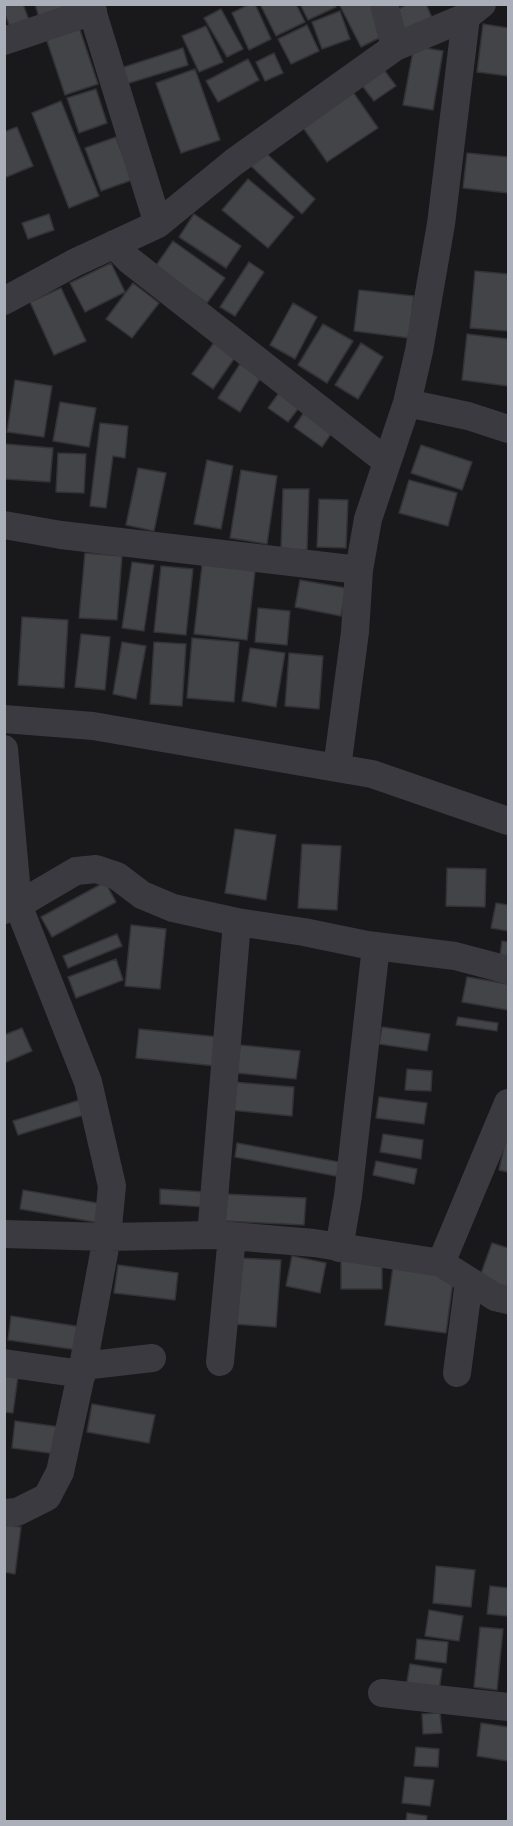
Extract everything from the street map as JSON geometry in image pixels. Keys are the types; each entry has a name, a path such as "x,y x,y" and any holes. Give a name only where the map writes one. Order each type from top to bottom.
{"street":[{"path":"384,4 395,47"},
{"path":"4,41 91,8 158,224"},
{"path":"4,301 74,263 158,224 234,162 395,47 474,11"},
{"path":"337,768 355,632 359,570 368,519 406,403 420,351 474,11"},
{"path":"114,244 129,260 386,461"},
{"path":"406,403 468,416 508,429"},
{"path":"4,525 61,536 359,570"},
{"path":"4,719 93,726 372,774 508,821"},
{"path":"4,749 11,907 88,1082 112,1186 107,1237 83,1370 60,1472 47,1497 17,1512 4,1513"},
{"path":"11,907 76,871 96,869 117,876 142,895 173,908 237,922 376,946 455,956 508,970"},
{"path":"220,1362 221,1236 237,922"},
{"path":"339,1248 348,1196 376,946"},
{"path":"441,1263 508,1104"},
{"path":"4,1234 107,1237 221,1236 314,1243 441,1263 495,1297 508,1300"},
{"path":"457,1373 469,1281"},
{"path":"4,1363 83,1370 152,1358"},
{"path":"382,1693 508,1707"}],"building":[{"path":"4,4 23,4 29,20 10,27 4,12"},
{"path":"35,4 65,4 68,12 40,21"},
{"path":"250,4 255,4 271,39 249,50 232,13"},
{"path":"260,4 296,4 305,22 276,36"},
{"path":"300,4 335,4 336,7 308,20"},
{"path":"339,4 375,4 389,33 361,47"},
{"path":"408,4 426,4 436,27 406,41 393,12"},
{"path":"221,9 243,49 227,57 204,18"},
{"path":"340,11 350,39 322,49 312,22"},
{"path":"78,24 98,84 65,95 45,35"},
{"path":"483,24 508,28 508,76 477,72"},
{"path":"307,25 319,51 291,64 278,39"},
{"path":"206,26 223,62 199,72 182,36"},
{"path":"414,46 443,51 433,110 403,105"},
{"path":"183,48 188,65 126,84 121,68"},
{"path":"274,53 283,73 265,81 256,62"},
{"path":"248,59 259,80 218,102 206,81"},
{"path":"379,63 396,86 374,101 357,79"},
{"path":"195,69 220,140 181,153 156,83"},
{"path":"96,89 107,123 79,133 67,98"},
{"path":"353,92 378,128 327,162 302,126"},
{"path":"61,101 99,196 69,208 32,113"},
{"path":"17,127 33,166 4,178 4,132"},
{"path":"116,137 132,180 101,191 85,148"},
{"path":"265,152 315,199 302,214 251,166"},
{"path":"467,153 508,157 508,193 463,188"},
{"path":"248,179 294,217 268,248 222,210"},
{"path":"49,214 54,230 28,239 22,223"},
{"path":"194,214 241,246 226,268 179,237"},
{"path":"173,241 225,278 207,303 155,267"},
{"path":"249,262 264,272 235,316 220,307"},
{"path":"111,263 125,292 85,312 70,283"},
{"path":"475,271 508,274 508,331 470,328"},
{"path":"133,283 159,303 132,338 106,319"},
{"path":"61,288 86,341 54,355 30,302"},
{"path":"359,290 414,296 409,338 354,331"},
{"path":"293,303 317,317 295,359 270,345"},
{"path":"323,324 353,341 327,383 298,365"},
{"path":"467,334 508,339 508,386 462,380"},
{"path":"215,341 236,356 213,389 192,374"},
{"path":"361,343 383,357 358,399 335,385"},
{"path":"240,364 261,377 240,412 218,398"},
{"path":"15,380 52,386 44,437 7,432"},
{"path":"281,390 301,405 288,422 268,408"},
{"path":"60,402 96,408 89,447 53,441"},
{"path":"307,408 335,428 322,447 294,427"},
{"path":"100,423 128,426 125,458 113,456 106,508 90,506"},
{"path":"5,444 53,448 50,482 4,479"},
{"path":"421,445 472,462 462,490 411,473"},
{"path":"58,453 86,454 84,493 56,492"},
{"path":"207,460 233,466 221,529 194,524"},
{"path":"138,468 166,473 154,531 126,525"},
{"path":"241,470 277,476 267,544 230,538"},
{"path":"409,480 457,493 448,526 399,513"},
{"path":"283,489 309,489 307,550 281,549"},
{"path":"319,499 348,500 346,548 317,547"},
{"path":"85,553 122,556 117,620 79,618"},
{"path":"203,557 256,563 247,640 194,634"},
{"path":"132,562 154,565 144,631 122,628"},
{"path":"161,566 193,569 186,635 154,632"},
{"path":"300,580 346,588 341,616 295,607"},
{"path":"258,608 290,611 287,645 255,642"},
{"path":"22,617 68,620 64,688 18,685"},
{"path":"81,634 110,637 105,690 75,687"},
{"path":"192,638 239,642 234,702 187,698"},
{"path":"122,642 146,646 136,699 113,694"},
{"path":"154,642 186,644 182,706 150,704"},
{"path":"250,648 285,653 276,707 242,701"},
{"path":"289,653 323,656 319,709 285,706"},
{"path":"235,829 276,835 266,900 225,893"},
{"path":"302,844 341,846 337,910 298,908"},
{"path":"447,868 486,869 485,907 446,906"},
{"path":"105,882 116,902 52,937 41,917"},
{"path":"496,903 508,905 508,931 491,928"},
{"path":"131,925 166,929 160,989 125,986"},
{"path":"117,934 122,946 68,968 63,956"},
{"path":"502,941 508,942 508,965 499,963"},
{"path":"116,959 123,980 76,998 68,977"},
{"path":"467,977 508,984 508,1010 462,1002"},
{"path":"458,1017 498,1023 497,1031 456,1025"},
{"path":"382,1027 430,1034 427,1051 379,1044"},
{"path":"22,1028 32,1051 4,1063 4,1035"},
{"path":"139,1029 219,1037 216,1066 136,1058"},
{"path":"240,1045 300,1051 296,1079 237,1073"},
{"path":"407,1069 432,1071 431,1091 405,1090"},
{"path":"233,1082 294,1087 292,1116 230,1110"},
{"path":"379,1097 427,1103 424,1124 376,1118"},
{"path":"86,1098 90,1113 18,1135 13,1121"},
{"path":"383,1134 423,1140 421,1159 380,1152"},
{"path":"506,1138 508,1139 508,1172 499,1170"},
{"path":"237,1143 344,1163 341,1177 235,1157"},
{"path":"376,1161 417,1169 414,1184 373,1175"},
{"path":"160,1189 206,1192 205,1207 160,1204"},
{"path":"23,1190 103,1204 100,1223 20,1209"},
{"path":"224,1194 306,1198 304,1225 223,1221"},
{"path":"492,1243 508,1248 508,1290 479,1279"},
{"path":"292,1256 326,1263 320,1293 286,1286"},
{"path":"239,1258 281,1260 276,1327 233,1324"},
{"path":"341,1260 382,1260 382,1289 341,1289"},
{"path":"118,1265 178,1273 175,1300 114,1293"},
{"path":"393,1266 454,1274 446,1333 385,1325"},
{"path":"11,1316 82,1327 78,1350 8,1340"},
{"path":"4,1374 18,1376 13,1413 4,1412"},
{"path":"92,1404 155,1415 149,1443 87,1432"},
{"path":"15,1421 68,1428 64,1455 12,1448"},
{"path":"4,1524 21,1527 15,1574 4,1572"},
{"path":"436,1566 475,1570 471,1607 433,1603"},
{"path":"490,1586 508,1588 508,1616 487,1614"},
{"path":"429,1610 463,1616 459,1641 425,1636"},
{"path":"480,1627 503,1629 497,1690 474,1687"},
{"path":"417,1639 448,1642 446,1663 415,1659"},
{"path":"410,1664 442,1669 439,1691 406,1687"},
{"path":"440,1713 442,1733 423,1734 422,1714"},
{"path":"481,1723 508,1727 508,1761 477,1756"},
{"path":"416,1747 439,1749 438,1767 414,1766"},
{"path":"405,1777 434,1780 430,1806 402,1803"},
{"path":"407,1813 427,1816 426,1822 406,1822"}]}
